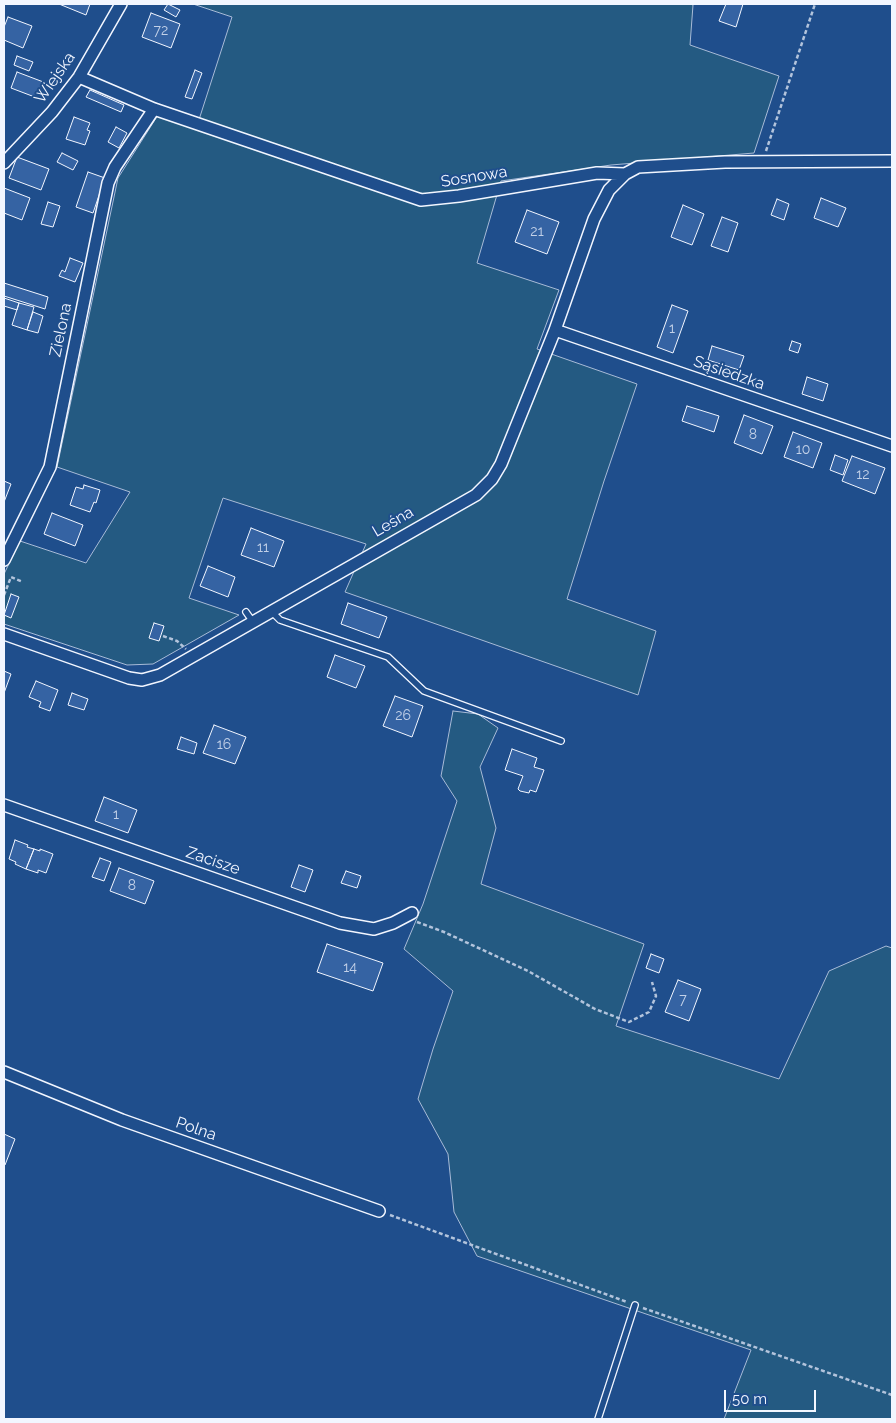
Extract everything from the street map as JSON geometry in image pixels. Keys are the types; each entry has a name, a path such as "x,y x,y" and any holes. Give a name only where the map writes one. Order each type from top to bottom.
{"street":[{"name":"Wiejska","path":"4,163 52,112 79,77 121,4"},
{"name":"Sosnowa","path":"79,77 154,109 421,200 435,200 597,173 626,174 638,167 725,162 892,161"},
{"name":"Zielona","path":"4,560 50,467 108,183 115,167 154,109"},
{"name":"Leśna","path":"4,634 129,678 142,680 160,675 476,495 492,479 501,464 555,330 594,218 609,190 626,174"},
{"name":"Sąsiedzka","path":"555,330 892,446"},
{"name":"Zacisze","path":"4,805 340,923 374,929 394,924 408,915"},
{"name":"Polna","path":"4,1072 122,1120 379,1212"}],"lane":[{"path":"246,612 253,623"},
{"path":"272,612 280,620 388,657 424,691 561,741"},
{"path":"598,1419 635,1305"}],"path":[{"path":"762,162 815,4"},
{"path":"4,595 11,578 23,582"},
{"path":"163,636 184,646 191,659"},
{"path":"408,915 528,972 595,1009 629,1022 649,1012 656,996 652,982"}],"shaded area":[{"path":"193,4 691,4 693,5 690,45 779,76 754,153 611,165 501,181 477,263 559,290 537,349 637,384 567,599 656,631 638,695 345,592 366,544 223,498 189,598 239,615 153,664 127,665 4,624 4,574 20,541 86,563 130,492 57,467 118,178 158,115 196,129 232,17"},
{"path":"453,711 478,714 498,728 480,767 496,828 481,884 644,944 616,1026 779,1079 829,971 886,946 892,948 892,1419 724,1419 751,1350 477,1256 454,1212 448,1154 418,1099 453,991 404,949 423,904 457,801 441,776"}],"building":[{"path":"59,4 90,4 86,15"},
{"path":"168,4 180,10 176,17 164,10"},
{"path":"726,4 743,4 736,27 719,21"},
{"path":"151,13 180,24 171,48 142,37"},
{"path":"8,17 32,26 23,48 4,40 4,27"},
{"path":"17,56 33,62 29,71 14,65"},
{"path":"195,70 202,73 192,99 185,97"},
{"path":"17,72 46,83 40,99 11,88"},
{"path":"90,90 124,105 121,112 86,97"},
{"path":"74,117 90,123 87,130 90,131 85,145 66,139"},
{"path":"116,127 127,133 119,148 108,142"},
{"path":"62,153 78,161 73,170 57,162"},
{"path":"17,157 49,169 41,190 9,178"},
{"path":"88,172 105,178 93,213 76,207"},
{"path":"4,188 30,198 22,220 4,213"},
{"path":"821,198 846,208 838,227 814,218"},
{"path":"777,199 789,204 784,220 771,215"},
{"path":"48,202 60,206 53,227 41,224"},
{"path":"683,205 704,214 692,245 671,237"},
{"path":"527,210 559,222 547,254 515,242"},
{"path":"722,217 738,223 728,252 711,246"},
{"path":"70,258 83,263 75,282 59,276 62,270 65,272"},
{"path":"4,283 48,297 45,309 4,296"},
{"path":"4,298 19,303 17,310 4,306"},
{"path":"19,303 34,307 27,330 12,325"},
{"path":"672,305 688,311 673,353 657,347"},
{"path":"33,312 43,316 38,333 27,330"},
{"path":"792,341 801,344 798,353 789,350"},
{"path":"712,346 744,356 739,370 708,360"},
{"path":"807,377 828,384 823,401 802,394"},
{"path":"687,406 719,416 714,432 682,421"},
{"path":"744,415 773,426 762,454 734,443"},
{"path":"793,432 822,443 813,468 784,457"},
{"path":"835,455 848,460 843,475 830,470"},
{"path":"852,456 885,468 875,494 842,481"},
{"path":"4,481 11,484 4,502"},
{"path":"84,485 100,490 96,503 94,502 90,512 70,505 76,487 83,489"},
{"path":"52,513 83,525 75,546 44,534"},
{"path":"251,528 284,541 274,567 241,555"},
{"path":"208,566 235,577 228,597 200,586"},
{"path":"11,594 19,597 11,618 4,615"},
{"path":"348,603 387,617 379,638 341,624"},
{"path":"154,623 164,626 159,641 149,638"},
{"path":"335,655 365,666 356,688 327,677"},
{"path":"4,671 11,674 4,693"},
{"path":"36,681 58,690 50,711 39,707 41,702 29,697"},
{"path":"72,693 88,699 84,710 68,705"},
{"path":"395,696 423,706 412,737 383,726"},
{"path":"214,725 246,737 235,764 203,753"},
{"path":"181,737 197,743 194,754 177,749"},
{"path":"512,749 537,758 534,767 544,770 536,792 530,790 529,793 520,791 518,789 523,776 505,770"},
{"path":"104,797 137,810 128,833 95,821"},
{"path":"15,840 34,849 26,869 9,859"},
{"path":"34,849 40,851 40,849 53,854 46,873 38,870 38,873 26,869"},
{"path":"100,858 111,862 104,881 92,877"},
{"path":"299,865 313,870 305,892 291,887"},
{"path":"119,868 154,881 145,904 110,891"},
{"path":"346,871 361,876 357,888 341,883"},
{"path":"327,944 383,963 373,991 317,972"},
{"path":"651,954 664,959 659,973 646,968"},
{"path":"678,980 701,989 689,1021 665,1012"},
{"path":"4,1134 15,1139 5,1165 4,1164"}]}
